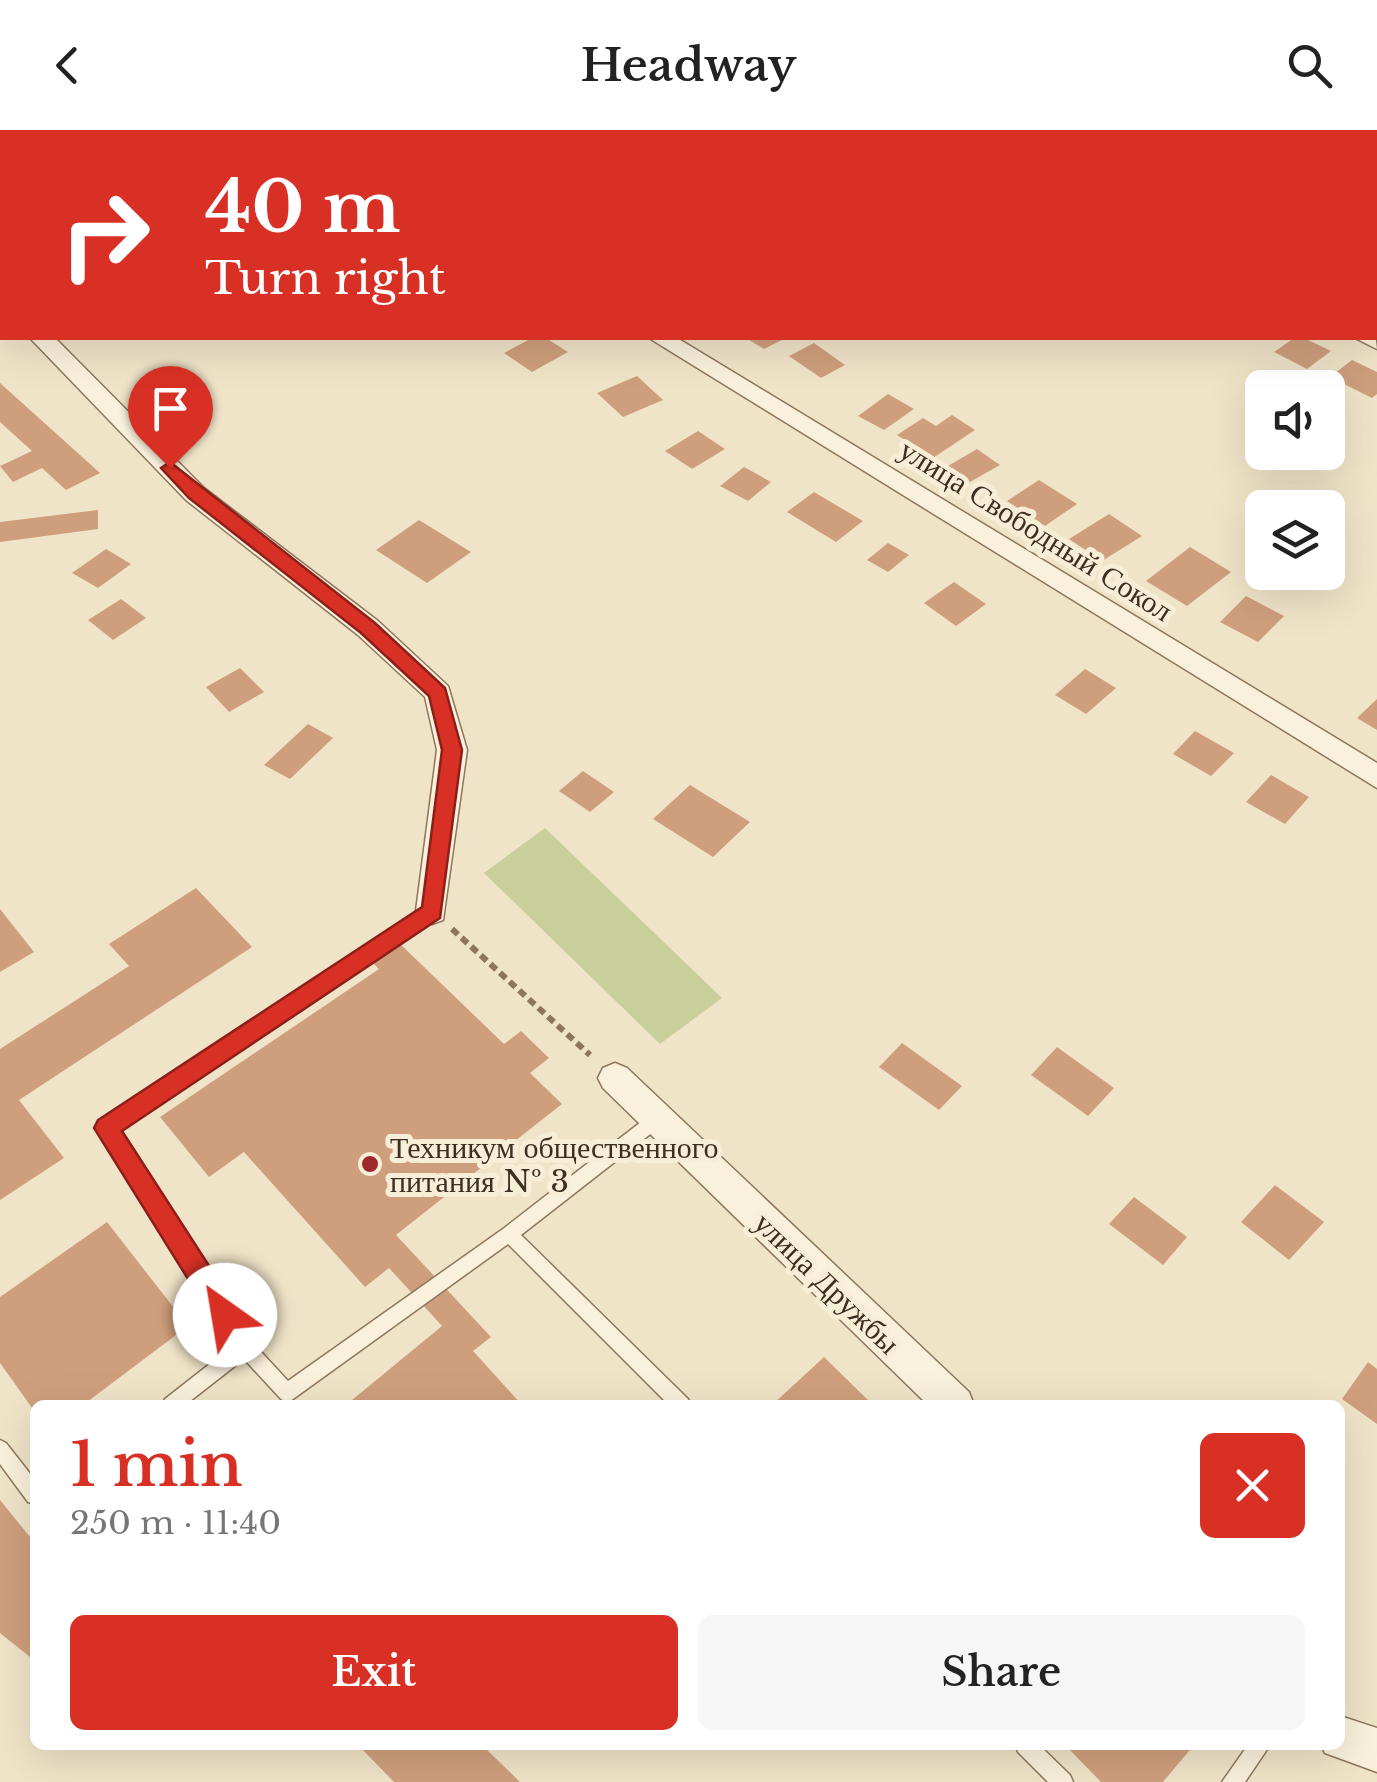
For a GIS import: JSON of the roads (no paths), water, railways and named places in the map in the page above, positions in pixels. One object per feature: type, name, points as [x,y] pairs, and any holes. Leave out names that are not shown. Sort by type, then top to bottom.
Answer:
[{"type":"street","points":[[44,340],[195,494],[368,628],[438,693],[452,750],[432,911]]},
{"type":"street","name":"улица Свободный Сокол","points":[[664,340],[1377,777]]},
{"type":"street","name":"улица Дружбы","points":[[616,1078],[950,1400]]},
{"type":"street","points":[[1345,1740],[1377,1750]]},
{"type":"lane","points":[[432,911],[106,1128],[245,1346],[288,1393],[509,1234],[656,1120]]},
{"type":"lane","points":[[509,1234],[677,1400]]},
{"type":"lane","points":[[177,1400],[245,1346]]},
{"type":"lane","points":[[0,1449],[30,1488]]},
{"type":"lane","points":[[1031,1750],[1063,1782]]},
{"type":"lane","points":[[1232,1782],[1256,1750]]},
{"type":"place","name":"Техникум общественного питания № 3","points":[[370,1164]]}]
